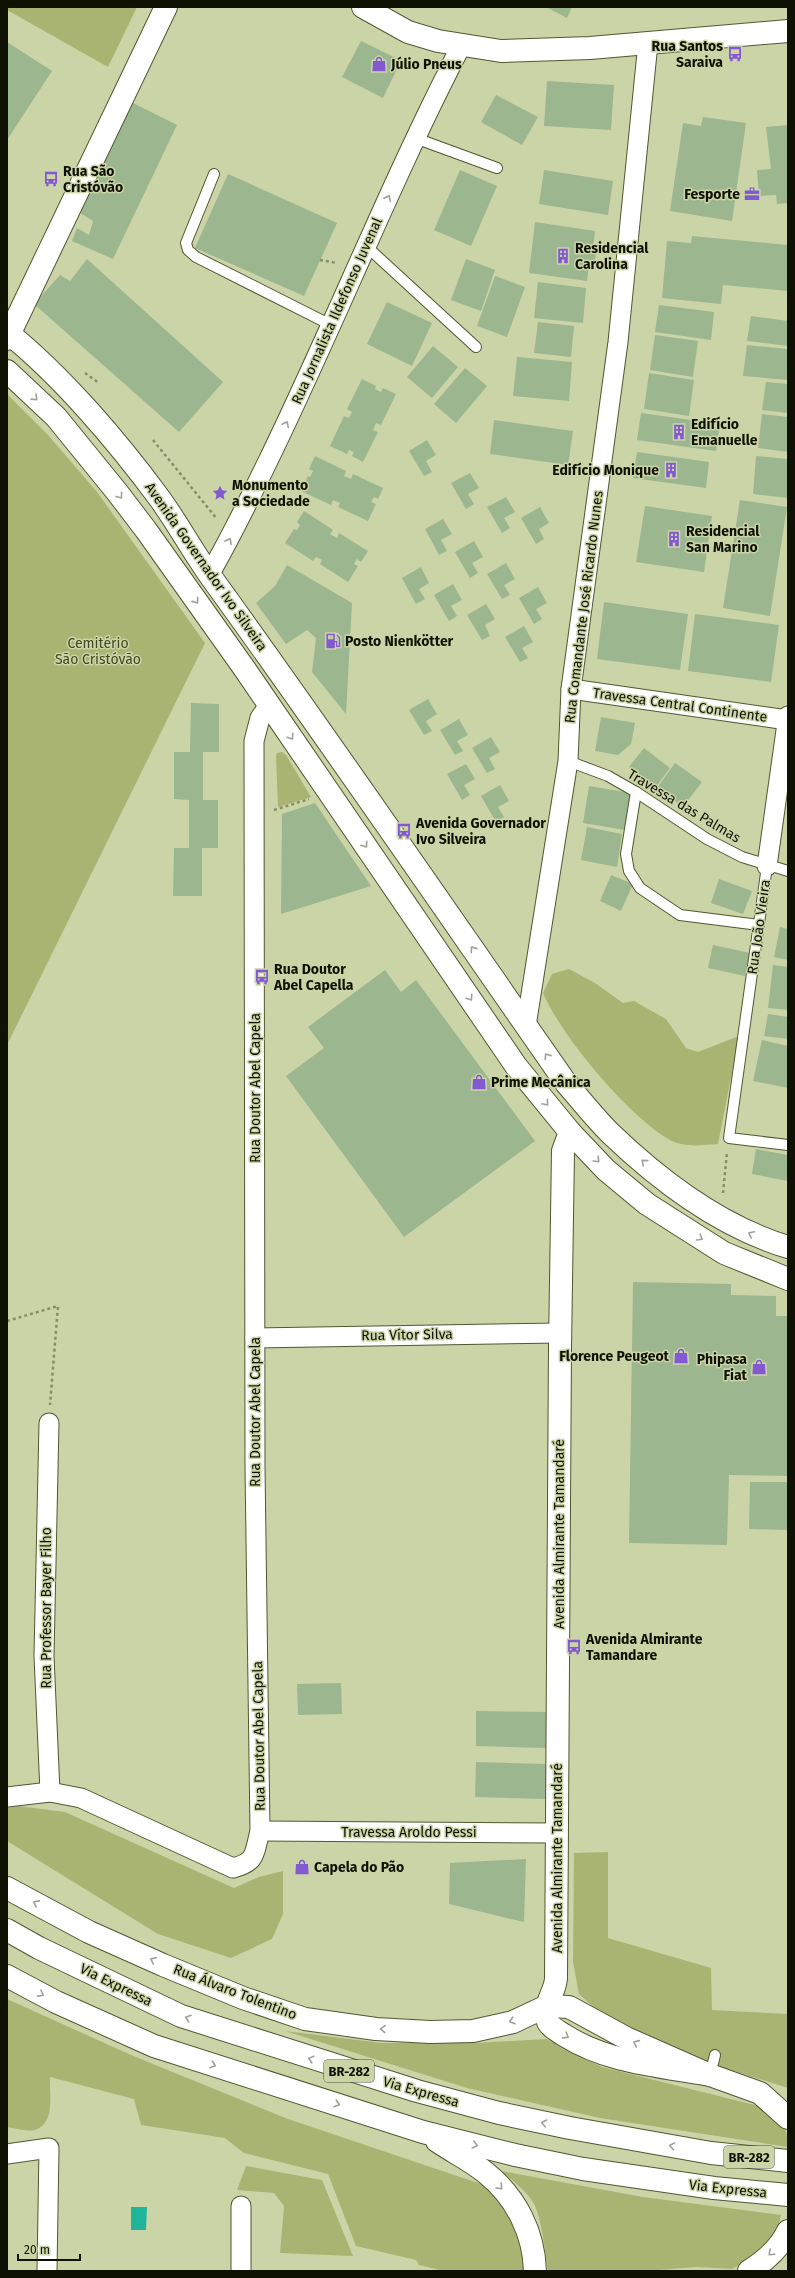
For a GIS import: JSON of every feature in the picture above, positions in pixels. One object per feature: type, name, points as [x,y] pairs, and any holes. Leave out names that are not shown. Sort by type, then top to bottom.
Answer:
[{"type":"main road","points":[[8,335],[166,7]]},
{"type":"main road","points":[[363,7],[408,32],[461,46],[501,51],[568,49],[788,31]]},
{"type":"main road","name":"Avenida Governador Ivo Silveira","points":[[8,335],[65,388],[122,451],[160,499],[209,575],[292,689],[566,1083],[610,1132],[654,1171],[712,1213],[750,1234],[788,1247]]},
{"type":"main road","name":"Avenida Governador Ivo Silveira","points":[[7,371],[56,418],[118,492],[269,705],[516,1066],[570,1132],[606,1170],[647,1204],[724,1253],[788,1279]]},
{"type":"main road","points":[[269,705],[292,689]]},
{"type":"main road","name":"Avenida Almirante Tamandaré","points":[[570,1132],[563,1151],[560,1333],[556,1985],[548,2006],[548,2021],[553,2028],[582,2046],[610,2057],[713,2065]]},
{"type":"main road","name":"Rua Álvaro Tolentino","points":[[7,1888],[89,1932],[163,1965],[243,1998],[305,2018],[376,2029],[430,2032],[473,2031],[512,2022],[548,2006]]},
{"type":"main road","name":"Via Expressa","points":[[7,1930],[39,1948],[181,2016],[280,2049],[416,2091],[499,2113],[570,2128],[711,2153],[788,2161]]},
{"type":"main road","name":"Via Expressa","points":[[7,1976],[56,2002],[154,2046],[423,2132],[515,2155],[583,2169],[714,2188],[788,2195]]},
{"type":"main road","name":"Avenida Almirante Tamandaré","points":[[556,1985],[570,2007]]},
{"type":"main road","name":"Avenida Almirante Tamandaré","points":[[548,2006],[570,2007],[626,2038],[713,2065],[760,2093],[788,2118]]},
{"type":"main road","points":[[760,2093],[788,2100]]},
{"type":"main road","points":[[423,2132],[486,2173],[511,2199],[529,2231],[535,2271]]},
{"type":"main road","points":[[749,2271],[783,2241],[788,2231]]},
{"type":"street","name":"Rua Comandante José Ricardo Nunes","points":[[526,1026],[568,761],[571,689],[618,342],[648,43]]},
{"type":"street","name":"Rua Jornalista Ildefonso Juvenal","points":[[209,575],[239,522],[331,325],[415,138],[461,46]]},
{"type":"street","name":"Travessa Central Continente","points":[[571,689],[788,719]]},
{"type":"street","name":"Rua Doutor Abel Capela","points":[[7,1797],[50,1792],[81,1798],[233,1868],[246,1865],[253,1857],[260,1831],[255,1338],[254,741],[260,718],[269,705]]},
{"type":"street","name":"Rua João Vieira","points":[[767,866],[788,719]]},
{"type":"street","name":"Rua Vítor Silva","points":[[255,1338],[560,1333]]},
{"type":"street","name":"Rua Professor Bayer Filho","points":[[49,1423],[44,1656],[50,1792]]},
{"type":"street","name":"Travessa Aroldo Pessi","points":[[260,1831],[557,1833]]},
{"type":"street","points":[[7,2154],[49,2148],[47,2271]]},
{"type":"street","points":[[241,2206],[241,2271]]},
{"type":"lane","points":[[415,138],[497,168]]},
{"type":"lane","points":[[214,174],[186,243],[188,250],[196,257],[331,325]]},
{"type":"lane","points":[[366,246],[476,347]]},
{"type":"lane","name":"Travessa das Palmas","points":[[568,761],[608,776],[636,792],[707,839],[742,857],[767,866],[788,871]]},
{"type":"lane","points":[[636,792],[626,854],[629,871],[640,888],[680,915],[759,925]]},
{"type":"lane","name":"Rua João Vieira","points":[[729,1138],[767,866]]},
{"type":"lane","points":[[729,1138],[788,1146]]},
{"type":"path","points":[[153,440],[222,525]]},
{"type":"path","points":[[269,812],[312,799]]},
{"type":"path","points":[[722,1197],[729,1138]]},
{"type":"path","points":[[7,1322],[58,1306],[49,1423]]},
{"type":"green space","points":[[7,7],[137,7],[108,67],[7,10]]},
{"type":"green space","name":"Cemitério São Cristóvão","points":[[7,394],[48,435],[97,492],[205,643],[7,1045]]},
{"type":"green space","points":[[282,752],[286,755],[311,797],[278,807],[276,756],[277,753]]},
{"type":"green space","points":[[569,969],[595,983],[623,1003],[634,1001],[666,1019],[686,1048],[698,1052],[739,1036],[718,1144],[688,1145],[676,1143],[670,1140],[636,1114],[598,1074],[565,1031],[552,1011],[543,993],[552,974]]},
{"type":"green space","points":[[18,1806],[65,1812],[234,1888],[259,1877],[283,1871],[283,1914],[272,1939],[231,1958],[158,1934],[7,1841],[7,1808]]},
{"type":"green space","points":[[608,1852],[608,1938],[711,1968],[712,2010],[788,2014],[788,2088],[673,2052],[606,2018],[579,1994],[573,1962],[574,1853]]},
{"type":"green space","points":[[7,1999],[131,2055],[288,2119],[484,2185],[512,2214],[522,2240],[526,2271],[444,2271],[419,2265],[416,2260],[356,2246],[328,2174],[244,2153],[225,2138],[141,2125],[134,2099],[50,2077],[49,2115],[42,2126],[35,2130],[7,2127]]},
{"type":"green space","points":[[285,2031],[382,2043],[475,2043],[546,2039],[602,2067],[755,2105],[775,2116],[783,2125],[786,2131],[788,2147],[600,2118],[467,2088]]},
{"type":"green space","points":[[246,2166],[322,2180],[353,2256],[280,2253],[284,2206],[274,2193],[237,2190]]},
{"type":"green space","points":[[501,2171],[643,2197],[781,2215],[777,2233],[764,2251],[732,2269],[696,2267],[646,2271],[548,2271],[537,2210],[524,2190]]},
{"type":"water","points":[[131,2207],[147,2207],[146,2230],[131,2230]]},
{"type":"building","points":[[546,7],[572,7],[567,18]]},
{"type":"building","points":[[361,41],[396,58],[398,67],[383,98],[342,77]]},
{"type":"building","points":[[7,42],[52,71],[7,140]]},
{"type":"building","points":[[547,81],[614,85],[611,130],[544,126]]},
{"type":"building","points":[[496,95],[538,117],[522,145],[481,122]]},
{"type":"building","points":[[127,100],[177,125],[113,259],[72,241],[77,228],[89,235],[93,221],[79,212]]},
{"type":"building","points":[[703,117],[746,123],[732,221],[670,211],[683,123],[701,126]]},
{"type":"building","points":[[788,125],[788,203],[777,204],[776,195],[759,196],[757,170],[771,169],[766,127]]},
{"type":"building","points":[[460,170],[497,186],[471,246],[434,230]]},
{"type":"building","points":[[544,170],[613,181],[608,215],[539,204]]},
{"type":"building","points":[[228,174],[337,223],[304,296],[195,248]]},
{"type":"building","name":"Residencial Carolina","points":[[535,222],[595,231],[593,247],[597,247],[594,265],[589,265],[587,281],[529,273]]},
{"type":"building","points":[[692,236],[788,245],[788,291],[723,285],[721,304],[662,298],[667,241],[691,243]]},
{"type":"building","points":[[87,259],[223,382],[179,432],[34,304],[60,275],[70,281]]},
{"type":"building","points":[[466,259],[495,270],[481,311],[451,300]]},
{"type":"building","points":[[495,276],[525,287],[507,337],[477,326]]},
{"type":"building","points":[[538,282],[586,288],[583,323],[534,318]]},
{"type":"building","points":[[387,302],[432,323],[412,366],[367,344]]},
{"type":"building","points":[[659,305],[714,312],[711,340],[655,332]]},
{"type":"building","points":[[751,316],[788,321],[788,346],[747,341]]},
{"type":"building","points":[[538,322],[574,326],[571,357],[534,353]]},
{"type":"building","points":[[655,335],[698,341],[693,377],[650,370]]},
{"type":"building","points":[[747,345],[788,349],[788,380],[743,376]]},
{"type":"building","points":[[433,346],[458,367],[432,398],[407,377]]},
{"type":"building","points":[[517,357],[572,362],[569,401],[513,396]]},
{"type":"building","points":[[465,368],[487,386],[456,423],[434,404]]},
{"type":"building","points":[[649,373],[694,380],[689,416],[644,409]]},
{"type":"building","points":[[362,379],[376,386],[375,389],[381,392],[383,388],[396,394],[381,425],[376,423],[373,430],[378,432],[363,462],[352,456],[354,452],[349,450],[347,454],[330,446],[344,416],[349,418],[352,412],[347,409]]},
{"type":"building","points":[[766,382],[788,384],[788,413],[762,410]]},
{"type":"building","name":"Edifício Emanuelle","points":[[641,413],[720,424],[716,451],[637,440]]},
{"type":"building","points":[[762,414],[788,417],[788,452],[758,448]]},
{"type":"building","points":[[494,420],[573,431],[568,465],[490,454]]},
{"type":"building","points":[[427,440],[436,455],[426,461],[432,472],[424,476],[409,451]]},
{"type":"building","name":"Edifício Monique","points":[[637,452],[709,462],[706,488],[633,478]]},
{"type":"building","points":[[315,456],[346,471],[344,476],[351,479],[353,474],[383,488],[378,499],[374,497],[371,502],[376,504],[368,521],[338,507],[340,503],[333,500],[331,505],[301,491],[308,476],[310,477],[313,471],[309,469]]},
{"type":"building","points":[[756,456],[788,459],[788,498],[753,494]]},
{"type":"building","points":[[470,473],[479,488],[468,494],[474,504],[466,509],[451,483]]},
{"type":"building","points":[[506,497],[515,512],[504,518],[510,528],[502,533],[487,507]]},
{"type":"building","points":[[740,500],[787,507],[770,616],[723,608]]},
{"type":"building","name":"Residencial San Marino","points":[[645,506],[712,516],[704,572],[636,562]]},
{"type":"building","points":[[540,507],[549,523],[539,529],[544,539],[536,544],[521,518]]},
{"type":"building","points":[[304,511],[333,530],[330,534],[337,538],[339,533],[368,551],[361,562],[357,559],[354,564],[358,566],[348,582],[320,564],[322,560],[316,557],[313,561],[285,543],[294,529],[297,530],[300,525],[297,522]]},
{"type":"building","points":[[443,519],[452,534],[441,540],[447,551],[439,555],[425,529]]},
{"type":"building","points":[[474,541],[483,557],[472,563],[478,573],[470,578],[455,552]]},
{"type":"building","points":[[506,563],[515,579],[504,585],[510,595],[502,599],[487,574]]},
{"type":"building","name":"Posto Nienkötter","points":[[287,565],[352,603],[346,714],[312,672],[316,638],[307,630],[286,644],[256,603],[275,586]]},
{"type":"building","points":[[421,567],[429,583],[419,589],[425,599],[416,604],[402,578]]},
{"type":"building","points":[[453,584],[462,600],[451,606],[457,616],[449,621],[434,595]]},
{"type":"building","points":[[538,587],[547,603],[536,609],[542,619],[534,624],[519,598]]},
{"type":"building","points":[[604,602],[688,614],[680,670],[597,659]]},
{"type":"building","points":[[486,604],[495,619],[485,625],[490,636],[482,640],[467,615]]},
{"type":"building","points":[[695,614],[779,625],[771,682],[688,671]]},
{"type":"building","points":[[524,626],[533,642],[522,648],[528,658],[520,662],[505,637]]},
{"type":"building","points":[[428,699],[437,714],[426,721],[432,731],[424,735],[409,710]]},
{"type":"building","points":[[191,703],[219,704],[219,752],[203,752],[203,800],[218,800],[218,848],[202,848],[202,896],[173,896],[174,848],[189,848],[189,800],[174,799],[174,752],[190,752]]},
{"type":"building","points":[[601,717],[635,723],[631,744],[618,755],[595,751]]},
{"type":"building","points":[[459,719],[468,735],[457,741],[463,751],[455,755],[440,730]]},
{"type":"building","points":[[491,737],[500,752],[489,758],[495,769],[487,773],[472,748]]},
{"type":"building","points":[[644,748],[670,768],[656,787],[629,767]]},
{"type":"building","points":[[675,763],[702,782],[683,807],[657,788]]},
{"type":"building","points":[[466,764],[475,779],[464,785],[470,795],[462,800],[447,774]]},
{"type":"building","points":[[500,785],[509,801],[498,807],[504,817],[496,822],[481,796]]},
{"type":"building","points":[[589,786],[631,793],[625,830],[583,823]]},
{"type":"building","points":[[315,803],[371,886],[281,914],[282,814]]},
{"type":"building","points":[[587,827],[622,834],[617,867],[581,860]]},
{"type":"building","points":[[611,875],[633,884],[621,911],[600,901]]},
{"type":"building","points":[[719,879],[752,891],[743,914],[711,903]]},
{"type":"building","points":[[780,927],[788,929],[788,960],[774,957]]},
{"type":"building","points":[[713,945],[750,953],[745,976],[708,968]]},
{"type":"building","points":[[773,965],[788,967],[788,1010],[768,1008]]},
{"type":"building","points":[[385,970],[401,992],[416,980],[535,1141],[404,1237],[286,1076],[324,1048],[308,1027]]},
{"type":"building","points":[[768,1014],[788,1017],[788,1039],[764,1036]]},
{"type":"building","points":[[762,1040],[788,1046],[788,1088],[753,1081]]},
{"type":"building","points":[[756,1149],[788,1155],[788,1181],[752,1174]]},
{"type":"building","name":"Florence Peugeot","points":[[633,1282],[731,1284],[731,1295],[776,1296],[776,1316],[788,1316],[788,1476],[729,1475],[727,1545],[629,1543]]},
{"type":"building","points":[[750,1482],[788,1482],[788,1530],[749,1529]]},
{"type":"building","points":[[341,1683],[342,1714],[298,1715],[297,1684]]},
{"type":"building","points":[[476,1711],[548,1712],[547,1748],[476,1746]]},
{"type":"building","points":[[476,1762],[547,1764],[546,1799],[475,1797]]},
{"type":"building","points":[[526,1859],[524,1922],[449,1904],[450,1863]]},
{"type":"place","name":"Rua Santos Saraiva","points":[[735,54]]},
{"type":"place","name":"Júlio Pneus","points":[[379,64]]},
{"type":"place","name":"Rua São Cristóvão","points":[[51,179]]},
{"type":"place","name":"Fesporte","points":[[752,194]]},
{"type":"place","name":"Residencial Carolina","points":[[563,256]]},
{"type":"place","name":"Edifício Emanuelle","points":[[679,432]]},
{"type":"place","name":"Edifício Monique","points":[[671,470]]},
{"type":"place","name":"Monumento a Sociedade","points":[[220,493]]},
{"type":"place","name":"Residencial San Marino","points":[[674,539]]},
{"type":"place","name":"Posto Nienkötter","points":[[333,641]]},
{"type":"place","name":"Avenida Governador Ivo Silveira","points":[[404,831]]},
{"type":"place","name":"Rua Doutor Abel Capella","points":[[262,977]]},
{"type":"place","name":"Prime Mecânica","points":[[479,1082]]},
{"type":"place","name":"Florence Peugeot","points":[[681,1356]]},
{"type":"place","name":"Phipasa Fiat","points":[[759,1367]]},
{"type":"place","name":"Avenida Almirante Tamandare","points":[[574,1647]]},
{"type":"place","name":"Capela do Pão","points":[[302,1867]]}]
